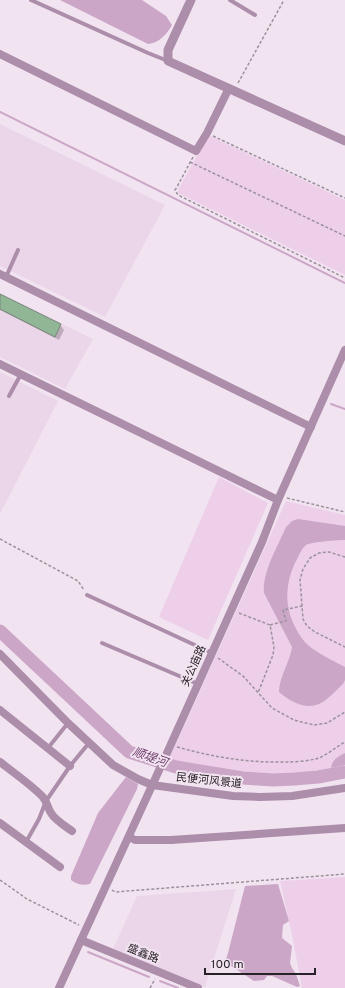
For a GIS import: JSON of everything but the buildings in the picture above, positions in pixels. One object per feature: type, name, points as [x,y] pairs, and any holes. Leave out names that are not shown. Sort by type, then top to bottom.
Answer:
[{"type":"street","points":[[191,0],[168,50],[168,61],[345,141]]},
{"type":"street","points":[[0,54],[196,151],[232,89]]},
{"type":"street","points":[[3,276],[311,427]]},
{"type":"street","name":"关公庙路","points":[[59,988],[80,940],[129,838],[262,542],[279,498],[345,350]]},
{"type":"street","points":[[0,364],[279,498]]},
{"type":"street","name":"民便河风景道","points":[[0,654],[68,723],[113,765],[138,779],[225,795],[260,797],[292,796],[345,788]]},
{"type":"street","points":[[0,710],[70,766]]},
{"type":"street","points":[[0,762],[31,786],[46,801],[50,812],[72,831]]},
{"type":"street","points":[[0,823],[60,867]]},
{"type":"street","points":[[129,838],[136,840],[171,840],[345,828]]},
{"type":"street","name":"盛鑫路","points":[[80,940],[198,988]]},
{"type":"lane","points":[[31,0],[168,61]]},
{"type":"lane","points":[[230,0],[255,15]]},
{"type":"lane","points":[[3,276],[18,250]]},
{"type":"lane","points":[[9,396],[21,374]]},
{"type":"lane","points":[[87,595],[212,653]]},
{"type":"lane","points":[[102,643],[198,684]]},
{"type":"lane","points":[[47,748],[68,723]]},
{"type":"lane","points":[[26,842],[39,819],[46,801],[70,766],[89,742]]},
{"type":"path","points":[[232,89],[284,0]]},
{"type":"path","points":[[207,133],[345,198]]},
{"type":"path","points":[[196,151],[175,190],[178,195],[345,278]]},
{"type":"path","points":[[190,162],[345,236]]},
{"type":"path","points":[[279,498],[345,512]]},
{"type":"path","points":[[0,539],[78,582],[87,595]]},
{"type":"path","points":[[345,557],[329,552],[319,553],[310,558],[303,569],[300,580],[303,619],[307,626],[315,632],[345,647]]},
{"type":"path","points":[[231,610],[270,625],[286,621],[283,610],[302,606]]},
{"type":"path","points":[[258,693],[273,655],[274,647],[270,625]]},
{"type":"path","points":[[212,653],[243,676],[272,708],[294,720],[314,725],[327,723],[345,712]]},
{"type":"path","points":[[169,749],[230,759],[297,762],[319,758],[345,742]]},
{"type":"path","points":[[106,887],[115,892],[345,874]]},
{"type":"path","points":[[0,880],[27,898],[86,928]]},
{"type":"path","points":[[150,988],[158,972]]},
{"type":"shaded area","points":[[60,0],[142,0],[166,16],[172,25],[162,38],[156,42],[148,44]]},
{"type":"shaded area","points":[[0,124],[165,205],[105,317],[0,266]]},
{"type":"shaded area","points":[[208,135],[345,200],[345,275],[178,193],[178,190]]},
{"type":"shaded area","points":[[0,293],[93,339],[65,389],[0,357]]},
{"type":"shaded area","points":[[0,372],[58,401],[0,514]]},
{"type":"shaded area","points":[[219,477],[268,503],[208,640],[159,617]]},
{"type":"shaded area","points":[[286,501],[345,515],[345,765],[291,774],[271,774],[202,767],[169,759]]},
{"type":"shaded area","points":[[298,519],[345,526],[345,540],[313,543],[304,547],[295,563],[288,584],[287,594],[290,613],[293,623],[304,641],[317,652],[345,667],[345,680],[343,684],[326,700],[314,706],[298,704],[279,692],[279,686],[292,647],[264,593],[265,576],[286,527],[292,521]]},
{"type":"shaded area","points":[[345,753],[345,765],[331,768],[336,759]]},
{"type":"shaded area","points":[[126,777],[138,784],[137,789],[90,884],[82,885],[75,883],[71,880],[71,876],[98,813]]},
{"type":"shaded area","points":[[345,877],[345,988],[302,988],[280,881]]},
{"type":"shaded area","points":[[278,884],[289,921],[283,925],[282,938],[292,946],[290,963],[300,986],[297,987],[272,976],[267,976],[264,980],[254,981],[225,962],[245,886]]},
{"type":"shaded area","points":[[236,889],[205,987],[113,949],[137,896]]},
{"type":"waterway","points":[[0,112],[345,283]]},
{"type":"waterway","points":[[331,404],[345,409]]},
{"type":"waterway","name":"顺堤河","points":[[0,631],[129,752],[176,767],[243,778],[273,780],[295,779],[318,777],[345,772]]},
{"type":"waterway","points":[[88,952],[149,977]]},
{"type":"waterway","points":[[160,981],[178,988]]}]
